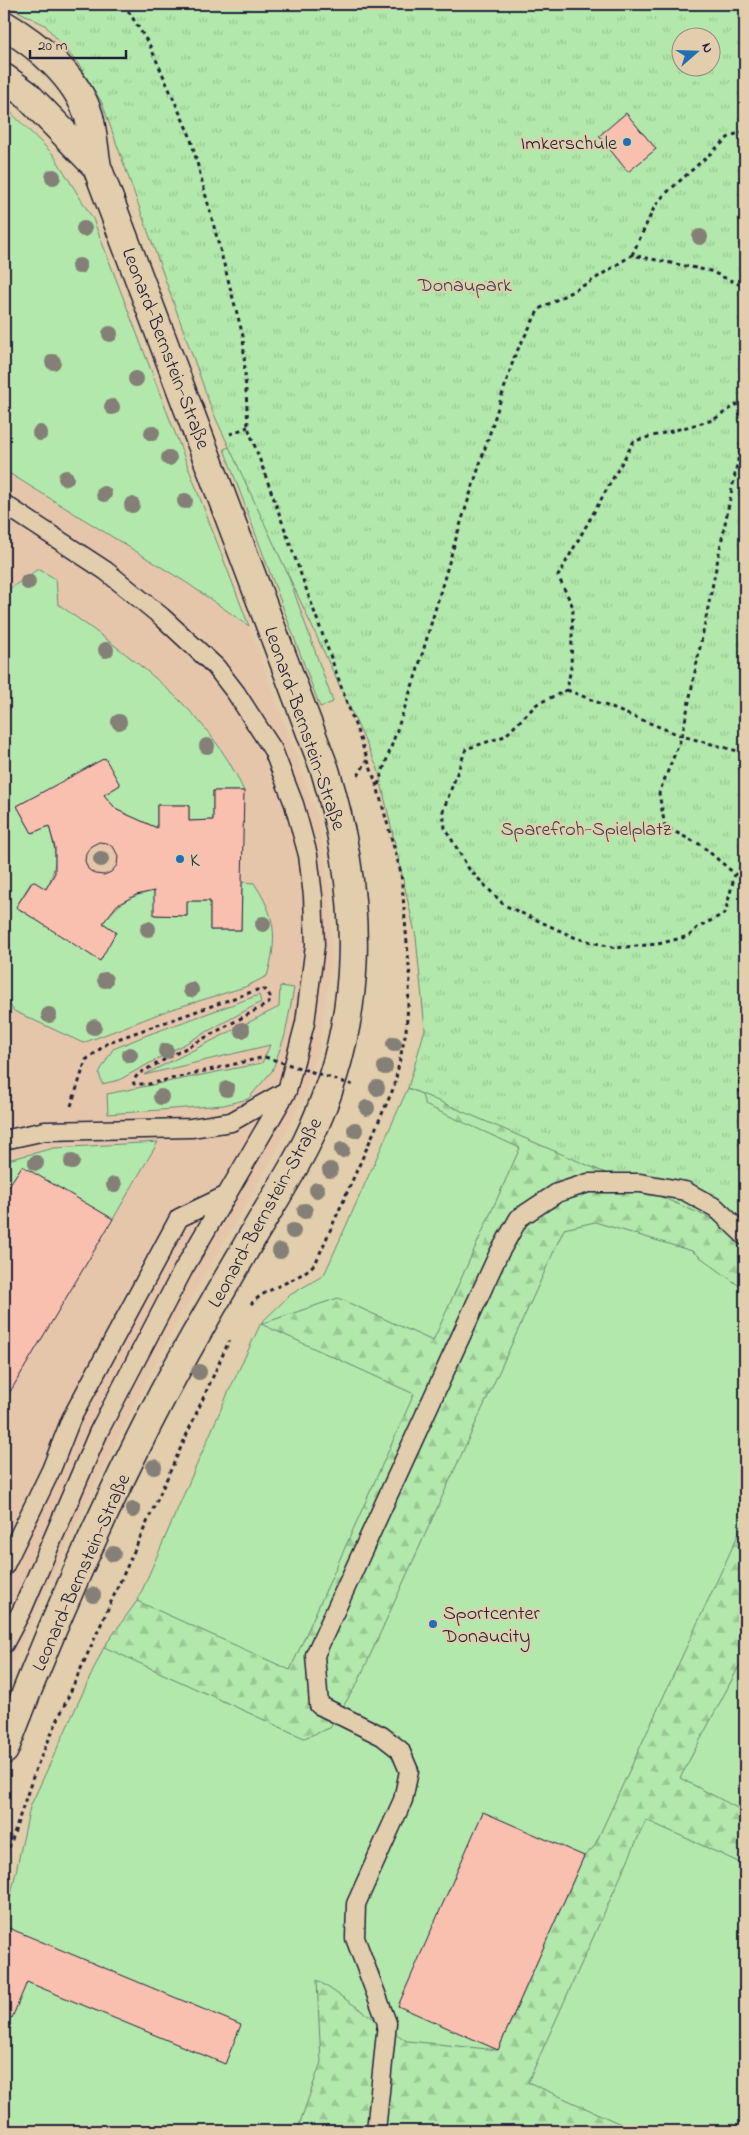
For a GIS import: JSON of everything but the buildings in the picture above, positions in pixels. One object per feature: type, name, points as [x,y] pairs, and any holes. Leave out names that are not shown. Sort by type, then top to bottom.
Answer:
[{"type":"main road","name":"Leonard-Bernstein-Straße","points":[[4,24],[34,44],[52,61],[80,99],[88,117],[97,167],[121,225],[325,770],[340,820],[349,869],[353,916],[353,962],[348,1012],[339,1054],[314,1126],[290,1173],[196,1332],[131,1458],[50,1636],[4,1750]]},
{"type":"main road","name":"Leonard-Bernstein-Straße","points":[[4,78],[26,94],[97,167]]},
{"type":"lane","points":[[4,1644],[23,1608],[99,1431],[183,1270],[287,1091],[305,1023],[315,945],[313,896],[308,855],[294,804],[272,750],[252,715],[216,667],[162,617],[106,571],[5,505]]},
{"type":"lane","points":[[4,1140],[45,1131],[192,1128],[231,1122],[287,1091]]},
{"type":"lane","points":[[376,2131],[387,2023],[355,1938],[356,1904],[403,1800],[409,1771],[400,1750],[382,1736],[320,1705],[315,1655],[498,1255],[519,1218],[556,1193],[588,1183],[640,1183],[685,1192],[716,1208],[745,1236]]},
{"type":"lane","points":[[4,1567],[51,1470],[70,1419],[178,1218],[227,1195]]},
{"type":"path","points":[[124,4],[150,46],[190,136],[243,336],[248,427],[377,786],[400,874],[410,978],[406,1031],[394,1087],[316,1262],[307,1273],[258,1296],[248,1306]]},
{"type":"path","points":[[377,786],[417,672],[457,535],[515,355],[539,308],[590,282],[632,255],[654,208],[664,195],[730,136],[745,131]]},
{"type":"path","points":[[632,255],[710,271],[745,287]]},
{"type":"path","points":[[567,690],[571,667],[573,607],[558,576],[634,441],[713,420],[745,399]]},
{"type":"path","points":[[745,425],[682,736],[659,793],[665,827],[701,845],[735,874],[725,913],[697,928],[689,936],[658,944],[614,948],[576,938],[504,905],[469,869],[445,828],[444,811],[466,749],[505,736],[537,704],[567,690],[682,736],[744,752],[745,737]]},
{"type":"path","points":[[62,1131],[86,1060],[109,1042],[257,990],[266,990],[270,996],[269,1003],[138,1074],[133,1081],[134,1084],[149,1084],[265,1057],[353,1085]]},
{"type":"path","points":[[745,1058],[741,1068],[740,1095],[745,1118]]},
{"type":"path","points":[[4,1863],[36,1768],[232,1336]]},
{"type":"shaded area","points":[[4,470],[187,583],[249,626],[318,819],[326,863],[331,913],[331,960],[319,1046],[304,1097],[262,1176],[169,1335],[89,1497],[4,1681]]},
{"type":"green space","name":"Donaupark","points":[[4,4],[745,4],[745,1233],[408,1088],[425,1029],[416,937],[378,769],[212,410],[102,103],[79,65],[45,25]]},
{"type":"green space","points":[[4,106],[53,154],[93,219],[249,626],[187,583],[4,470]]},
{"type":"green space","points":[[236,445],[265,510],[333,702],[320,707],[224,449]]},
{"type":"green space","points":[[38,569],[56,579],[58,604],[139,664],[188,709],[210,734],[229,761],[244,791],[213,791],[213,820],[189,821],[189,805],[157,805],[157,828],[117,810],[104,795],[120,785],[104,759],[17,806],[32,833],[49,826],[55,851],[55,865],[46,889],[32,881],[16,907],[100,960],[116,932],[103,923],[125,901],[137,895],[154,891],[155,915],[187,916],[187,901],[210,901],[210,930],[241,930],[242,882],[254,883],[267,906],[273,928],[273,950],[267,976],[245,987],[169,1010],[83,1043],[14,1011],[4,996],[4,593]]},
{"type":"green space","points":[[280,986],[294,988],[285,1035],[272,1071],[248,1099],[224,1105],[108,1114],[107,1094],[262,1063],[270,1045],[144,1075],[279,1007]]},
{"type":"green space","points":[[259,995],[261,1002],[119,1080],[102,1084],[99,1073],[113,1049]]},
{"type":"green space","points":[[414,1067],[745,1129],[745,1290],[692,1251],[595,1222],[564,1229],[358,1682],[330,1728],[304,1738],[104,1647],[137,1601],[290,1670],[414,1394],[261,1324],[338,1298],[433,1341],[520,1148],[425,1105]]},
{"type":"green space","name":"Sportcenter Donaucity","points":[[408,1088],[745,1233],[745,2131],[4,2131],[4,1927],[30,1807],[104,1647],[137,1602],[228,1393],[261,1323],[290,1295],[324,1275]]},
{"type":"green space","points":[[158,1142],[113,1219],[22,1167],[4,1193],[4,1161],[54,1148]]},
{"type":"green space","points":[[745,1520],[745,1655],[680,1778],[745,1812],[745,1865],[646,1820],[528,2082],[636,2131],[297,2131],[321,2062],[317,1980],[407,2041],[498,2050],[584,1856],[594,1847]]},
{"type":"place","name":"Imkerschule","points":[[627,142]]},
{"type":"place","name":"K","points":[[180,859]]},
{"type":"place","name":"Sportcenter Donaucity","points":[[433,1624]]},
{"type":"park label","name":"Sparefroh-Spielplatz","points":[[586,828]]}]
